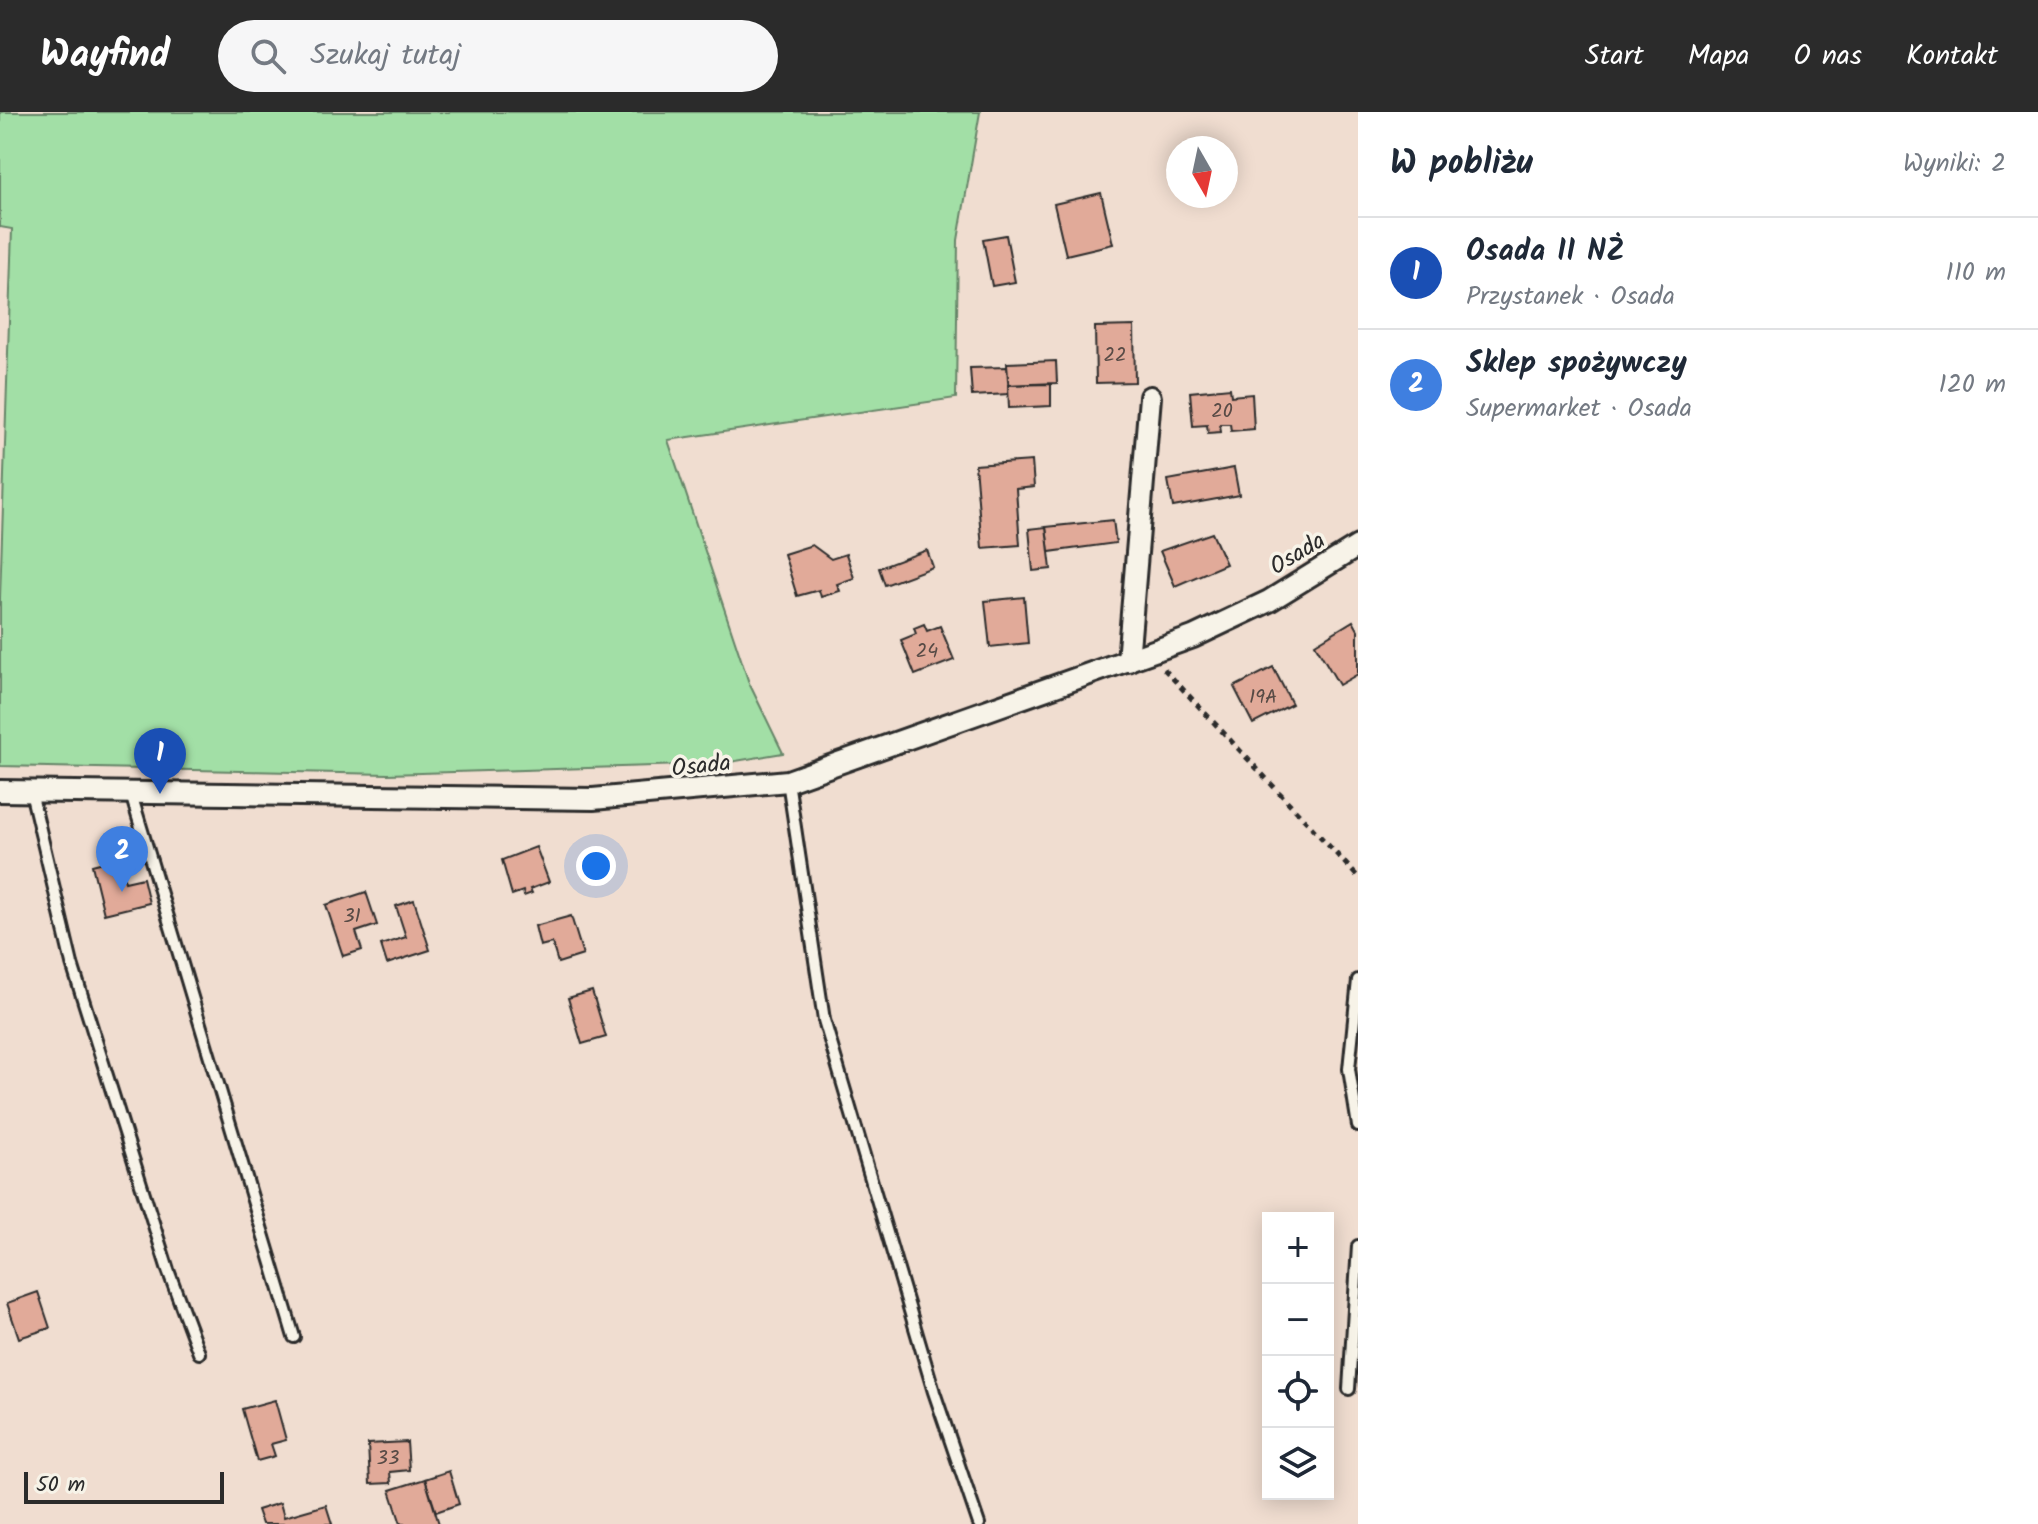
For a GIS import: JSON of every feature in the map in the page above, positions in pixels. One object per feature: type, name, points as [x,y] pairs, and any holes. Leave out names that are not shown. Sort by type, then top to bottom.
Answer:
[{"type":"street","points":[[1128,661],[1150,397]]},
{"type":"street","name":"Osada","points":[[0,791],[593,799],[690,793],[788,781],[1151,653],[1269,601],[1358,546]]},
{"type":"lane","points":[[788,781],[824,1020],[934,1392],[979,1524]]},
{"type":"lane","points":[[31,792],[72,964],[168,1270],[199,1353]]},
{"type":"lane","points":[[131,794],[294,1337]]},
{"type":"lane","points":[[1358,980],[1349,1069],[1358,1126]]},
{"type":"lane","points":[[1349,1389],[1358,1246]]},
{"type":"path","points":[[1151,653],[1180,691],[1358,877]]},
{"type":"green space","points":[[0,112],[980,112],[958,240],[956,398],[668,440],[749,683],[783,753],[718,764],[388,774],[0,766],[0,598],[12,229],[0,227]]},
{"type":"building","points":[[1101,193],[1113,244],[1066,255],[1054,204]]},
{"type":"building","points":[[1006,235],[1015,282],[992,286],[983,239]]},
{"type":"building","points":[[1134,326],[1135,382],[1096,383],[1095,327]]},
{"type":"building","points":[[1056,361],[1057,383],[1008,385],[1007,363]]},
{"type":"building","points":[[1007,367],[1009,394],[972,396],[970,368]]},
{"type":"building","points":[[1051,384],[1051,406],[1009,408],[1008,385]]},
{"type":"building","points":[[1230,388],[1231,396],[1252,394],[1254,429],[1231,431],[1230,424],[1220,424],[1221,432],[1208,433],[1207,425],[1193,426],[1190,392]]},
{"type":"building","points":[[1032,461],[1034,487],[1016,489],[1020,545],[982,548],[975,465]]},
{"type":"building","points":[[1234,468],[1239,495],[1173,507],[1168,480]]},
{"type":"building","points":[[1113,520],[1116,543],[1049,552],[1046,527]]},
{"type":"building","points":[[1046,527],[1051,569],[1033,571],[1029,529]]},
{"type":"building","points":[[1212,533],[1226,564],[1175,586],[1160,551]]},
{"type":"building","points":[[812,545],[831,559],[846,554],[854,578],[837,584],[840,591],[821,597],[819,590],[797,596],[784,554]]},
{"type":"building","points":[[927,550],[933,567],[885,585],[879,568]]},
{"type":"building","points":[[1024,597],[1028,643],[990,647],[985,601]]},
{"type":"building","points":[[1353,621],[1358,630],[1358,674],[1339,685],[1315,644]]},
{"type":"building","points":[[924,624],[927,631],[940,626],[954,660],[915,675],[901,640],[916,634],[914,628]]},
{"type":"building","points":[[1273,667],[1292,704],[1253,724],[1234,687]]},
{"type":"building","points":[[536,847],[549,882],[530,889],[532,893],[524,896],[523,891],[512,895],[502,860]]},
{"type":"building","points":[[119,858],[125,882],[143,878],[149,903],[104,914],[92,865]]},
{"type":"building","points":[[366,892],[377,925],[356,932],[362,950],[343,956],[326,905]]},
{"type":"building","points":[[414,900],[430,950],[387,964],[381,945],[406,937],[396,906]]},
{"type":"building","points":[[571,916],[583,955],[558,963],[552,943],[540,946],[535,926]]},
{"type":"building","points":[[592,991],[606,1037],[582,1044],[568,998]]},
{"type":"building","points":[[38,1292],[50,1328],[19,1338],[7,1303]]},
{"type":"building","points":[[275,1400],[286,1440],[271,1444],[275,1456],[257,1461],[242,1409]]},
{"type":"building","points":[[407,1442],[409,1470],[390,1472],[391,1483],[370,1484],[368,1444]]},
{"type":"building","points":[[449,1471],[459,1504],[436,1512],[425,1479]]},
{"type":"building","points":[[425,1479],[439,1524],[401,1524],[390,1490]]},
{"type":"building","points":[[280,1503],[284,1517],[326,1505],[332,1524],[262,1524],[257,1510]]},
{"type":"place","name":"Osada II NŻ","points":[[160,794]]},
{"type":"place","name":"Sklep spożywczy","points":[[122,892]]}]
